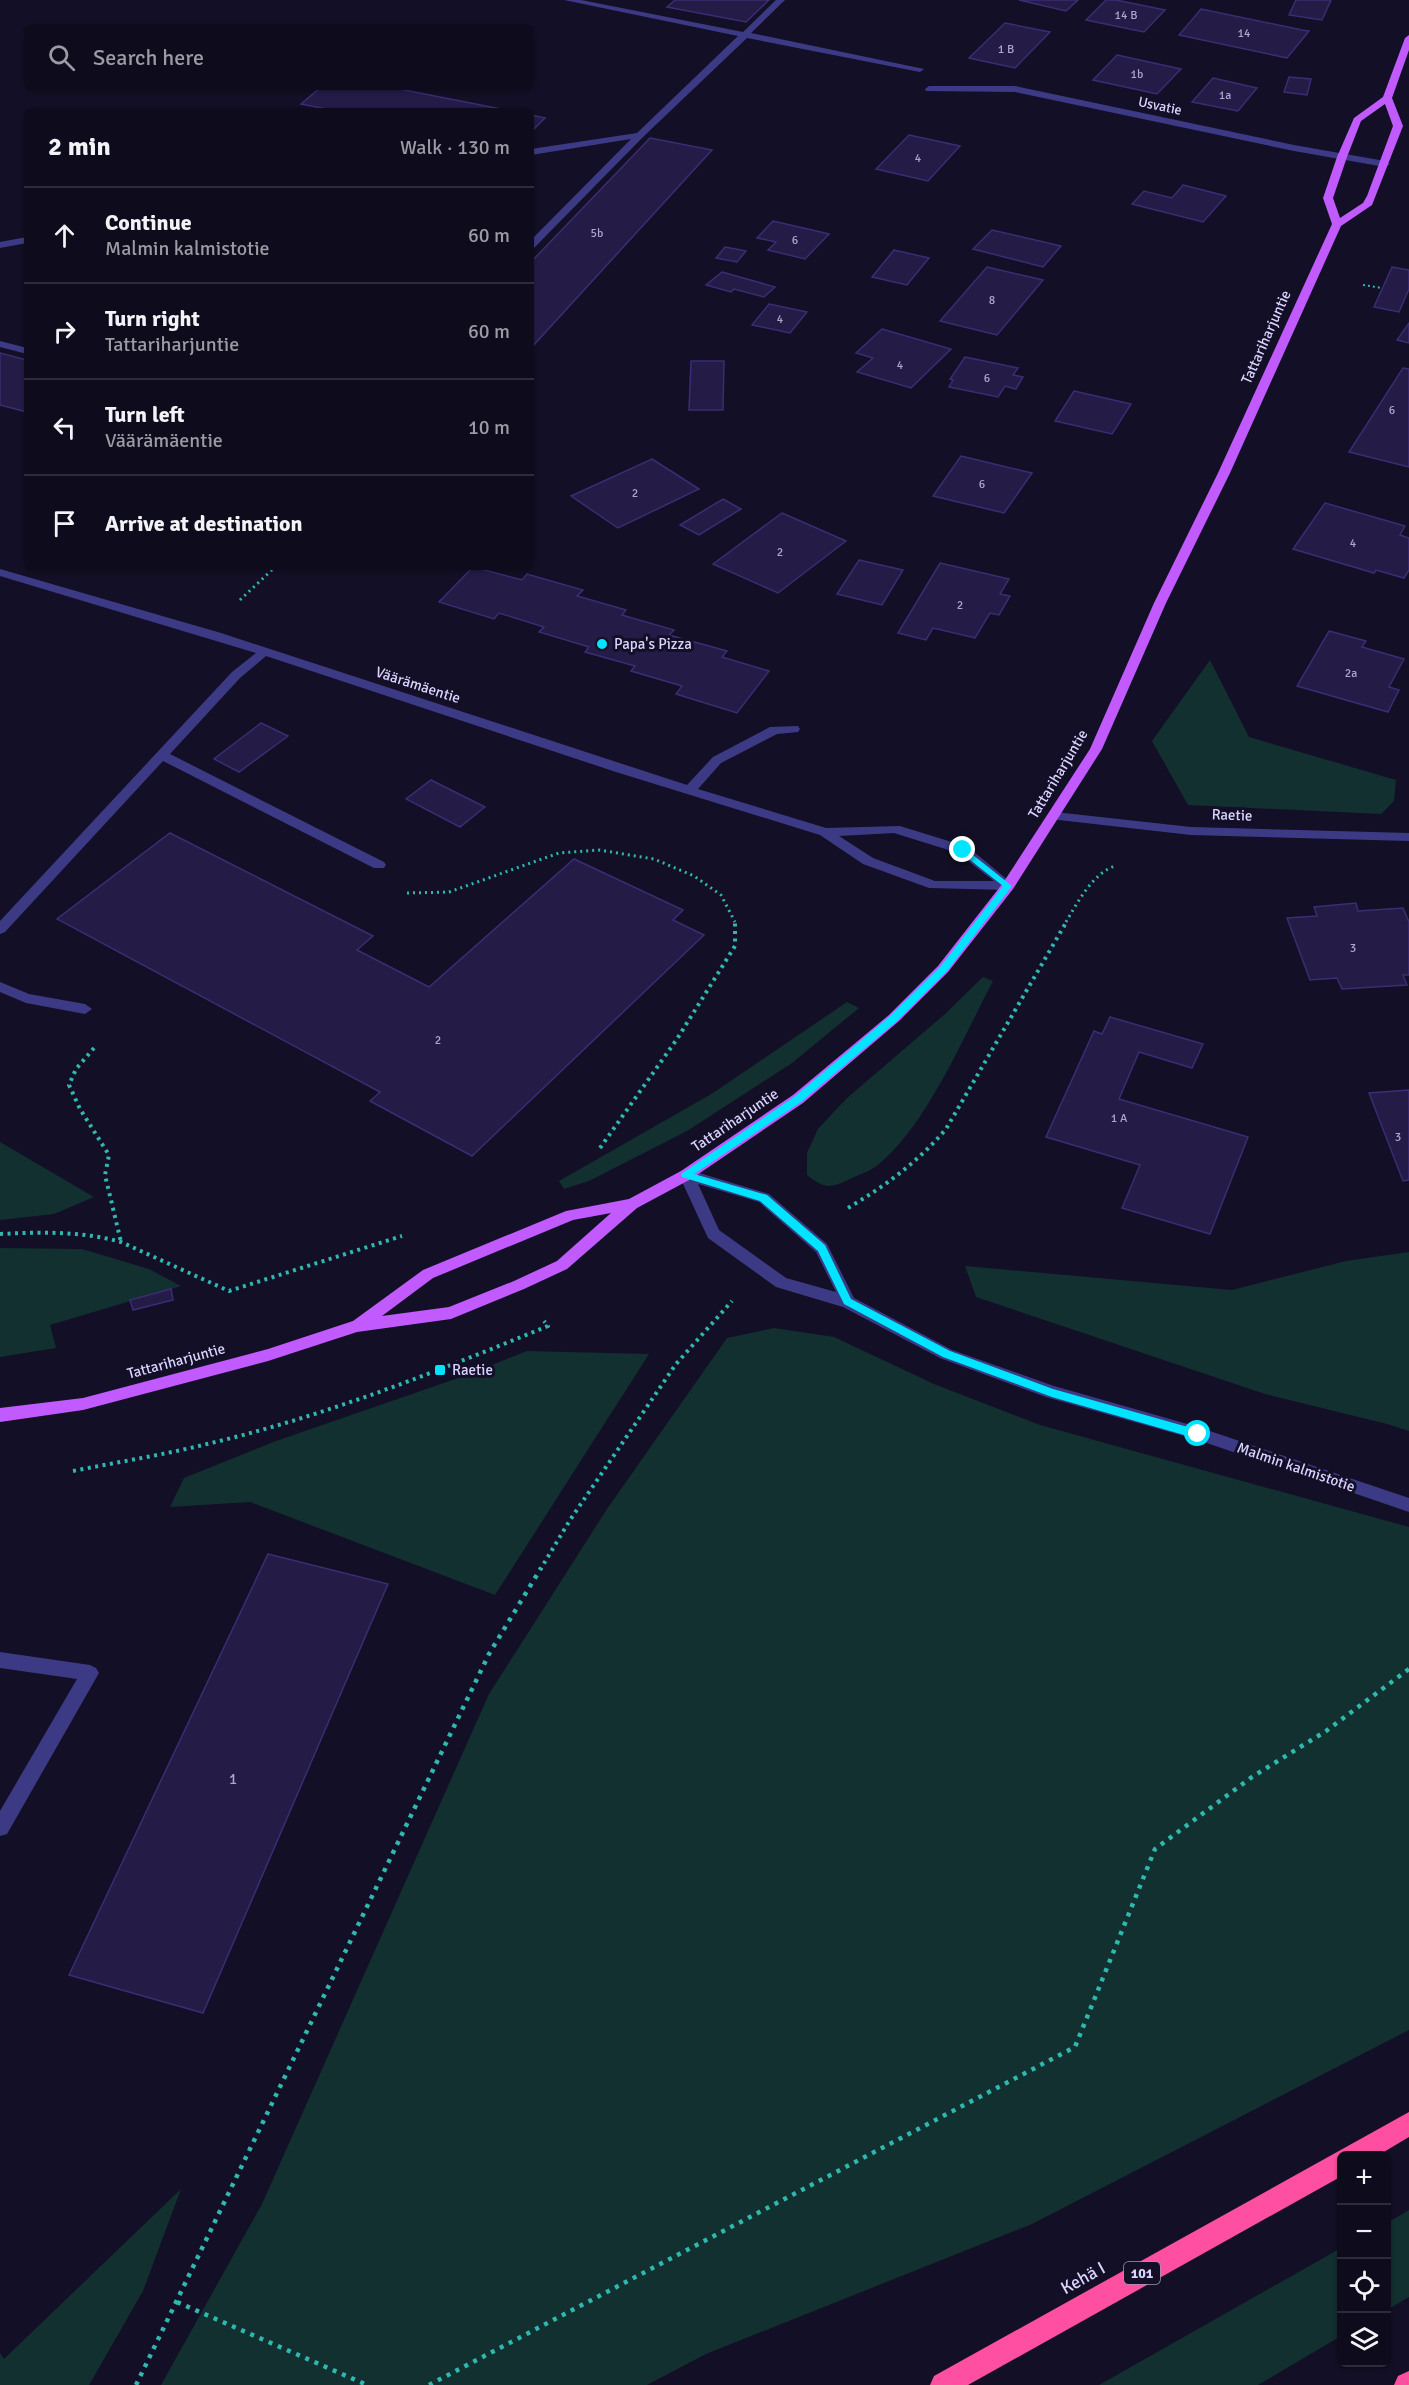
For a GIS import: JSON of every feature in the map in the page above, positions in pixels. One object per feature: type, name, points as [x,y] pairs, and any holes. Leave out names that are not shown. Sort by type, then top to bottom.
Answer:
[{"type":"highway","points":[[1361,2151],[1409,2124]]},
{"type":"highway","name":"Kehä I","points":[[943,2385],[1337,2164]]},
{"type":"main road","points":[[1387,98],[1398,126],[1385,164],[1367,205],[1337,224],[1328,198],[1342,157],[1357,120],[1387,98],[1409,39]]},
{"type":"main road","name":"Tattariharjuntie","points":[[0,1415],[83,1404],[268,1355],[357,1326],[451,1313],[519,1285],[562,1265],[632,1204],[686,1174],[798,1100],[894,1018],[944,969],[1008,886],[1056,816],[1096,749],[1160,603],[1224,473],[1337,224]]},
{"type":"main road","name":"Tattariharjuntie","points":[[357,1326],[429,1274],[570,1215],[632,1204]]},
{"type":"street","points":[[568,0],[920,69]]},
{"type":"street","points":[[534,243],[640,135],[780,0]]},
{"type":"street","name":"Usvatie","points":[[929,89],[1015,89],[1385,164]]},
{"type":"street","points":[[534,152],[640,135]]},
{"type":"street","points":[[0,245],[24,241]]},
{"type":"street","points":[[0,344],[24,350]]},
{"type":"street","name":"Väärämäentie","points":[[0,572],[264,652],[620,769],[825,832],[868,861],[934,885],[1008,886]]},
{"type":"street","points":[[0,929],[236,675],[264,652]]},
{"type":"street","points":[[691,789],[717,760],[774,730],[794,729]]},
{"type":"street","points":[[162,755],[379,865]]},
{"type":"street","name":"Raetie","points":[[1056,816],[1191,831],[1409,837]]},
{"type":"street","name":"Väärämäentie","points":[[825,832],[895,829],[963,850],[1008,886]]},
{"type":"street","points":[[0,987],[26,999],[85,1009]]},
{"type":"street","points":[[686,1174],[764,1198],[822,1248],[848,1302]]},
{"type":"street","name":"Malmin kalmistotie","points":[[686,1174],[713,1234],[781,1283],[848,1302],[946,1354],[1052,1392],[1198,1434],[1409,1505]]},
{"type":"street","points":[[0,1660],[90,1673],[0,1828]]},
{"type":"path","points":[[1363,285],[1382,288]]},
{"type":"path","points":[[240,600],[272,570]]},
{"type":"path","points":[[379,865],[377,881],[398,891],[415,894],[449,892],[559,853],[599,850],[654,859],[694,876],[721,895],[735,919],[735,946],[677,1040],[600,1148]]},
{"type":"path","points":[[848,1208],[889,1184],[929,1150],[946,1129],[1078,901],[1105,869],[1125,862]]},
{"type":"path","points":[[85,1009],[101,1032],[98,1044],[76,1069],[69,1085],[80,1109],[109,1155],[105,1175],[122,1242]]},
{"type":"path","points":[[0,1234],[50,1231],[102,1237],[122,1242],[229,1291],[412,1232]]},
{"type":"path","points":[[136,2385],[489,1654],[570,1520],[676,1364],[723,1310]]},
{"type":"path","points":[[73,1471],[208,1444],[294,1419],[440,1370],[548,1326]]},
{"type":"path","points":[[429,2385],[1075,2046],[1155,1849],[1252,1777],[1326,1731],[1409,1669]]},
{"type":"path","points":[[177,2302],[367,2385]]},
{"type":"green space","points":[[1210,660],[1249,737],[1396,780],[1394,801],[1381,814],[1188,805],[1152,741]]},
{"type":"green space","points":[[983,977],[993,981],[957,1052],[929,1103],[897,1146],[874,1168],[839,1184],[824,1185],[807,1175],[807,1153],[818,1129],[846,1099],[945,1014]]},
{"type":"green space","points":[[847,1002],[859,1008],[792,1063],[687,1131],[589,1181],[564,1189],[559,1181],[713,1093]]},
{"type":"green space","points":[[0,1142],[94,1197],[54,1214],[0,1220]]},
{"type":"green space","points":[[0,1248],[82,1249],[149,1269],[181,1286],[50,1325],[56,1348],[0,1357]]},
{"type":"green space","points":[[1409,1252],[1409,1431],[1265,1394],[976,1297],[965,1266],[1232,1290],[1346,1261]]},
{"type":"green space","points":[[774,1328],[834,1337],[934,1384],[1040,1425],[1409,1527],[1409,2030],[1032,2224],[706,2354],[647,2385],[161,2385],[262,2204],[489,1694],[607,1509],[727,1338]]},
{"type":"green space","points":[[527,1351],[649,1354],[495,1595],[250,1502],[170,1507],[184,1478],[276,1441],[464,1376]]},
{"type":"green space","points":[[181,2189],[143,2291],[89,2385],[0,2385],[0,2353],[4,2359]]},
{"type":"green space","points":[[1409,2210],[1409,2297],[1391,2308],[1391,2259],[1391,2221]]},
{"type":"green space","points":[[1337,2250],[1337,2338],[1258,2385],[1099,2385]]},
{"type":"building","points":[[675,0],[769,0],[746,22],[667,7]]},
{"type":"building","points":[[1019,0],[1078,0],[1066,11]]},
{"type":"building","points":[[1106,0],[1165,10],[1144,32],[1086,20]]},
{"type":"building","points":[[1296,0],[1331,0],[1322,20],[1289,15]]},
{"type":"building","points":[[1201,9],[1309,31],[1287,58],[1179,35]]},
{"type":"building","points":[[1005,23],[1050,32],[1015,68],[969,58]]},
{"type":"building","points":[[1117,55],[1181,69],[1157,94],[1093,80]]},
{"type":"building","points":[[1289,77],[1311,79],[1307,95],[1284,92]]},
{"type":"building","points":[[1213,78],[1257,88],[1238,111],[1192,102]]},
{"type":"building","points":[[317,90],[404,90],[496,108],[322,108],[301,104]]},
{"type":"building","points":[[534,116],[545,118],[534,129]]},
{"type":"building","points":[[909,135],[960,146],[928,181],[876,169]]},
{"type":"building","points":[[650,138],[712,150],[534,345],[534,259]]},
{"type":"building","points":[[1183,185],[1226,196],[1203,222],[1132,204],[1144,191],[1172,198]]},
{"type":"building","points":[[773,221],[829,234],[805,259],[768,250],[776,242],[757,238]]},
{"type":"building","points":[[992,230],[1061,246],[1043,267],[973,249]]},
{"type":"building","points":[[725,247],[746,251],[737,262],[716,258]]},
{"type":"building","points":[[894,250],[929,258],[907,285],[872,277]]},
{"type":"building","points":[[987,267],[1043,280],[997,335],[940,321]]},
{"type":"building","points":[[1392,267],[1409,270],[1409,289],[1399,312],[1374,307]]},
{"type":"building","points":[[722,272],[775,287],[764,297],[706,285]]},
{"type":"building","points":[[769,304],[807,312],[790,333],[752,325]]},
{"type":"building","points":[[1409,323],[1409,343],[1397,340]]},
{"type":"building","points":[[882,329],[951,349],[911,388],[857,372],[873,358],[856,353]]},
{"type":"building","points":[[0,353],[24,359],[24,411],[0,405]]},
{"type":"building","points":[[965,357],[1018,368],[1013,375],[1023,377],[1016,389],[1005,386],[998,397],[949,387],[953,380],[950,379]]},
{"type":"building","points":[[691,361],[724,361],[723,410],[689,410]]},
{"type":"building","points":[[1403,368],[1409,369],[1409,467],[1349,452]]},
{"type":"building","points":[[1074,391],[1131,404],[1112,434],[1055,421]]},
{"type":"building","points":[[961,456],[1032,473],[1004,513],[933,496]]},
{"type":"building","points":[[652,459],[699,489],[618,528],[571,496]]},
{"type":"building","points":[[723,499],[741,509],[699,535],[680,525]]},
{"type":"building","points":[[1325,503],[1405,526],[1400,535],[1409,538],[1409,570],[1404,578],[1376,570],[1374,573],[1293,549]]},
{"type":"building","points":[[782,513],[846,541],[778,593],[713,564]]},
{"type":"building","points":[[859,560],[903,570],[882,605],[837,594]]},
{"type":"building","points":[[940,563],[1009,579],[1000,594],[1010,596],[999,615],[990,613],[975,638],[933,628],[926,640],[898,633]]},
{"type":"building","points":[[470,570],[484,570],[522,580],[527,574],[583,590],[577,596],[626,610],[622,615],[674,630],[669,635],[727,651],[722,657],[769,671],[737,713],[676,694],[682,686],[631,671],[635,666],[585,652],[589,647],[539,632],[544,627],[499,613],[494,619],[439,602]]},
{"type":"building","points":[[1329,631],[1366,641],[1362,647],[1404,659],[1389,687],[1399,690],[1388,712],[1297,686]]},
{"type":"building","points":[[261,723],[288,736],[239,772],[214,759]]},
{"type":"building","points":[[431,780],[485,807],[460,827],[406,799]]},
{"type":"building","points":[[170,833],[373,936],[357,950],[429,987],[574,859],[683,910],[673,920],[704,935],[472,1156],[370,1101],[380,1092],[57,919]]},
{"type":"building","points":[[1356,903],[1358,911],[1403,908],[1409,922],[1409,975],[1403,975],[1407,985],[1342,989],[1337,978],[1310,980],[1287,918],[1317,916],[1314,907]]},
{"type":"building","points":[[1110,1017],[1203,1044],[1192,1068],[1139,1052],[1119,1099],[1248,1137],[1210,1234],[1122,1208],[1140,1165],[1046,1137],[1094,1031],[1102,1034]]},
{"type":"building","points":[[1409,1090],[1409,1180],[1403,1181],[1369,1093]]},
{"type":"building","points":[[171,1289],[173,1300],[133,1310],[130,1300]]},
{"type":"building","points":[[268,1554],[388,1584],[203,2013],[69,1975]]},
{"type":"place","name":"Papa's Pizza","points":[[602,644]]},
{"type":"place","name":"Raetie","points":[[440,1370]]},
{"type":"route","points":[[963,850],[1008,886],[944,969],[894,1018],[798,1100],[686,1174],[764,1198],[822,1248],[848,1302],[946,1354],[1052,1392],[1198,1434]]}]
